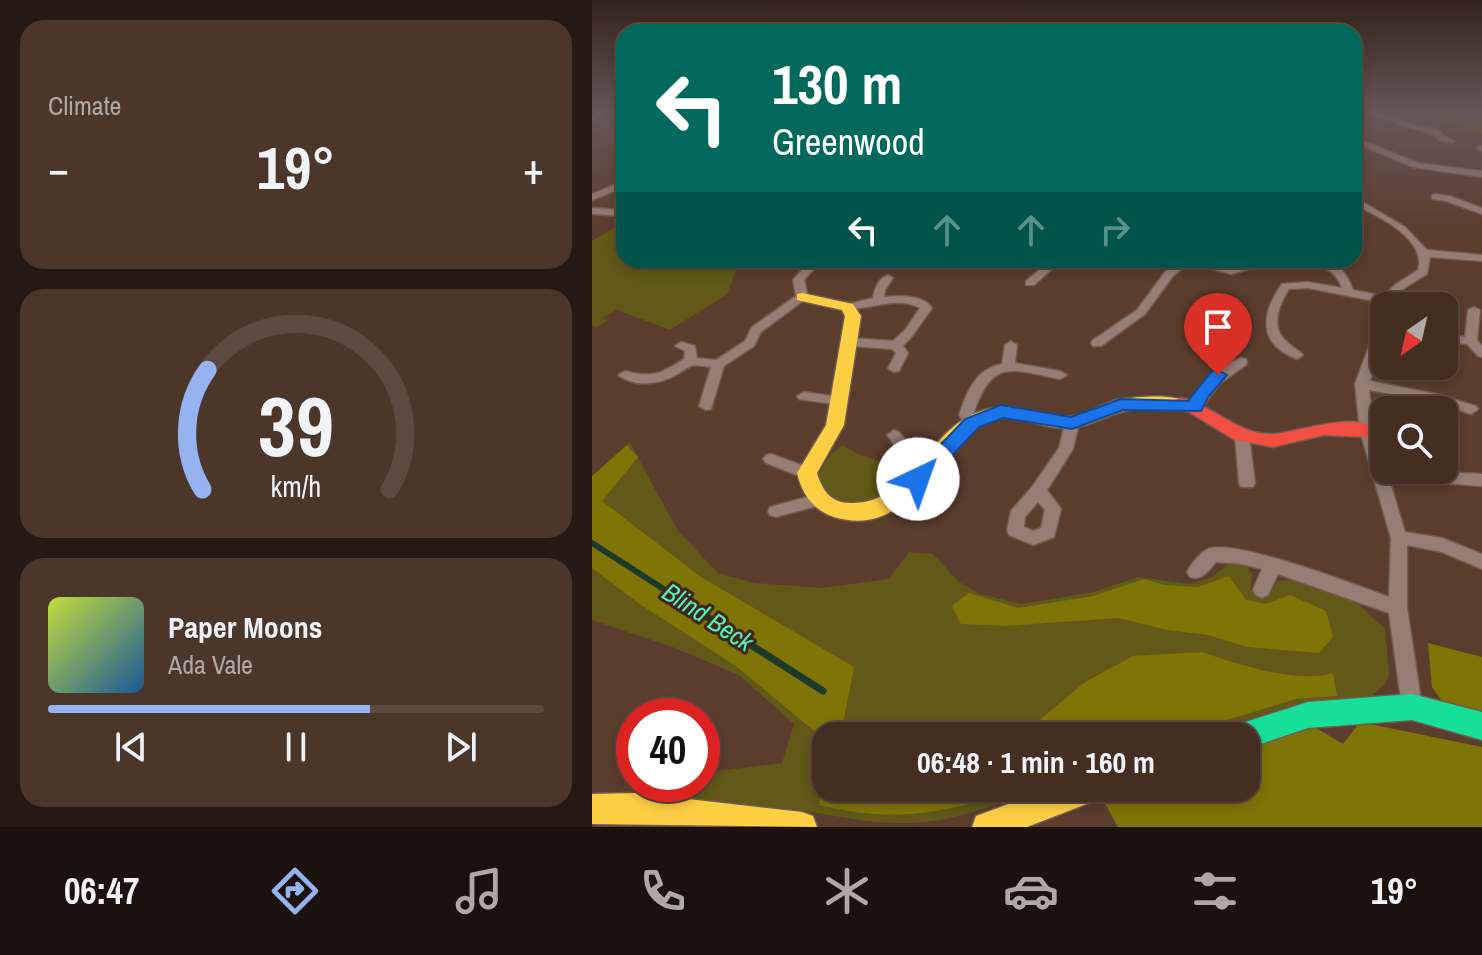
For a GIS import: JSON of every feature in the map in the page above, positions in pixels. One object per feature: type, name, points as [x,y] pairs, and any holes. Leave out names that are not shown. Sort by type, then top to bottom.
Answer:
[{"type":"street","points":[[1379,150],[1416,165],[1482,174]]},
{"type":"street","points":[[592,197],[616,187]]},
{"type":"street","points":[[609,212],[610,190]]},
{"type":"street","points":[[1435,197],[1447,198],[1482,211]]},
{"type":"street","points":[[1362,205],[1392,224],[1424,253],[1482,258]]},
{"type":"street","points":[[592,211],[616,212]]},
{"type":"street","points":[[1396,292],[1423,272],[1424,253]]},
{"type":"street","points":[[802,297],[798,280],[809,268]]},
{"type":"street","points":[[1030,283],[1048,268]]},
{"type":"street","points":[[1097,343],[1141,312],[1176,268]]},
{"type":"street","points":[[1219,268],[1232,271],[1243,268]]},
{"type":"street","points":[[1335,268],[1345,278],[1348,291]]},
{"type":"street","points":[[878,300],[879,290],[888,278]]},
{"type":"street","points":[[1297,355],[1280,345],[1269,319],[1286,286],[1295,284],[1370,296]]},
{"type":"street","points":[[625,375],[641,381],[661,380],[690,361],[718,364],[750,343],[756,330],[802,297],[848,307],[878,300],[907,300],[923,304],[926,308],[904,342],[896,346],[850,342]]},
{"type":"street","points":[[848,307],[853,316],[835,425],[807,473],[811,491],[831,509],[850,513],[874,510],[913,487],[935,459],[972,423],[1001,411],[1072,423],[1121,405],[1195,407],[1242,436],[1273,441],[1324,429],[1367,431]]},
{"type":"street","points":[[1471,341],[1474,310]]},
{"type":"street","points":[[1458,340],[1471,341],[1482,353]]},
{"type":"street","points":[[1008,365],[1011,345]]},
{"type":"street","points":[[681,346],[691,349],[690,361]]},
{"type":"street","points":[[894,368],[902,353],[896,346]]},
{"type":"street","points":[[1195,407],[1200,395],[1218,375],[1241,362]]},
{"type":"street","points":[[1370,362],[1362,384],[1370,442]]},
{"type":"street","points":[[706,406],[718,364]]},
{"type":"street","points":[[972,423],[966,415],[977,385],[992,370],[1008,365],[1060,375]]},
{"type":"street","points":[[1362,384],[1436,398],[1473,410]]},
{"type":"street","points":[[804,396],[839,401]]},
{"type":"street","points":[[1038,491],[1066,449],[1072,423]]},
{"type":"street","points":[[894,435],[904,448],[935,459]]},
{"type":"street","points":[[1242,436],[1247,483]]},
{"type":"street","points":[[771,459],[807,473]]},
{"type":"street","points":[[1458,478],[1482,480]]},
{"type":"street","points":[[1382,484],[1399,538],[1398,608],[1412,707]]},
{"type":"street","points":[[776,511],[818,500]]},
{"type":"street","points":[[1399,538],[1450,547],[1482,562]]},
{"type":"street","points":[[1196,572],[1212,555],[1242,557],[1398,608]]},
{"type":"street","points":[[1262,590],[1273,565]]},
{"type":"street","points":[[1260,731],[1308,715],[1412,707],[1482,726]]},
{"type":"street","points":[[987,827],[1054,802]]},
{"type":"street","points":[[592,809],[636,808],[802,827]]},
{"type":"shaded area","points":[[616,227],[616,268],[737,268],[727,294],[670,330],[617,310],[602,318],[608,321],[597,327],[592,326],[592,241]]},
{"type":"shaded area","points":[[630,443],[678,531],[718,573],[754,583],[821,588],[889,579],[909,552],[933,554],[959,582],[980,594],[1021,604],[1094,592],[1138,577],[1189,584],[1212,577],[1229,563],[1246,565],[1252,575],[1250,590],[1268,596],[1278,581],[1292,580],[1357,603],[1385,629],[1389,675],[1385,684],[1372,696],[1301,703],[1240,722],[812,722],[812,802],[1002,802],[946,819],[897,823],[720,802],[720,771],[782,763],[794,724],[739,675],[675,648],[592,620],[592,478]]},
{"type":"shaded area","points":[[627,445],[638,457],[602,501],[701,577],[854,667],[844,719],[839,722],[812,722],[812,729],[736,666],[641,605],[592,568],[592,476]]},
{"type":"shaded area","points":[[843,445],[899,469],[907,475],[905,483],[884,498],[868,504],[850,504],[833,498],[820,486],[816,477],[830,455]]},
{"type":"shaded area","points":[[1229,576],[1246,600],[1266,604],[1290,595],[1326,611],[1333,637],[1319,653],[1247,647],[1208,635],[1167,630],[1118,618],[1006,626],[961,624],[952,606],[969,593],[1018,608],[1093,596],[1144,579],[1165,585],[1198,587]]},
{"type":"shaded area","points":[[1428,643],[1482,657],[1482,719],[1449,711],[1432,687]]},
{"type":"shaded area","points":[[1202,652],[1284,674],[1318,676],[1333,673],[1337,696],[1296,699],[1221,722],[1037,722],[1085,682],[1133,656]]},
{"type":"shaded area","points":[[1360,722],[1482,747],[1482,827],[1118,827],[1104,802],[1260,802],[1260,743],[1311,725],[1343,744]]},
{"type":"shaded area","points":[[820,802],[974,802],[897,815],[819,805]]},
{"type":"waterway","name":"Blind Beck","points":[[592,543],[693,608]]},
{"type":"waterway","name":"Blind Beck","points":[[690,606],[823,691]]},
{"type":"traffic: fast","points":[[1260,731],[1308,715],[1412,707],[1482,726]]},
{"type":"traffic: slow","points":[[802,297],[848,307],[853,316],[835,425],[807,473],[818,498],[841,511],[867,512],[889,503],[908,488],[960,432],[979,418],[1001,411],[1064,423],[1079,421],[1127,404],[1181,404]]},
{"type":"traffic: slow","points":[[987,827],[1054,802]]},
{"type":"traffic: slow","points":[[592,809],[636,808],[802,827]]},
{"type":"traffic: jam","points":[[1181,404],[1195,407],[1242,436],[1273,441],[1324,429],[1367,431]]},
{"type":"route","points":[[918,479],[972,423],[1001,411],[1072,423],[1121,405],[1179,404],[1195,407],[1200,395],[1218,375]]}]
